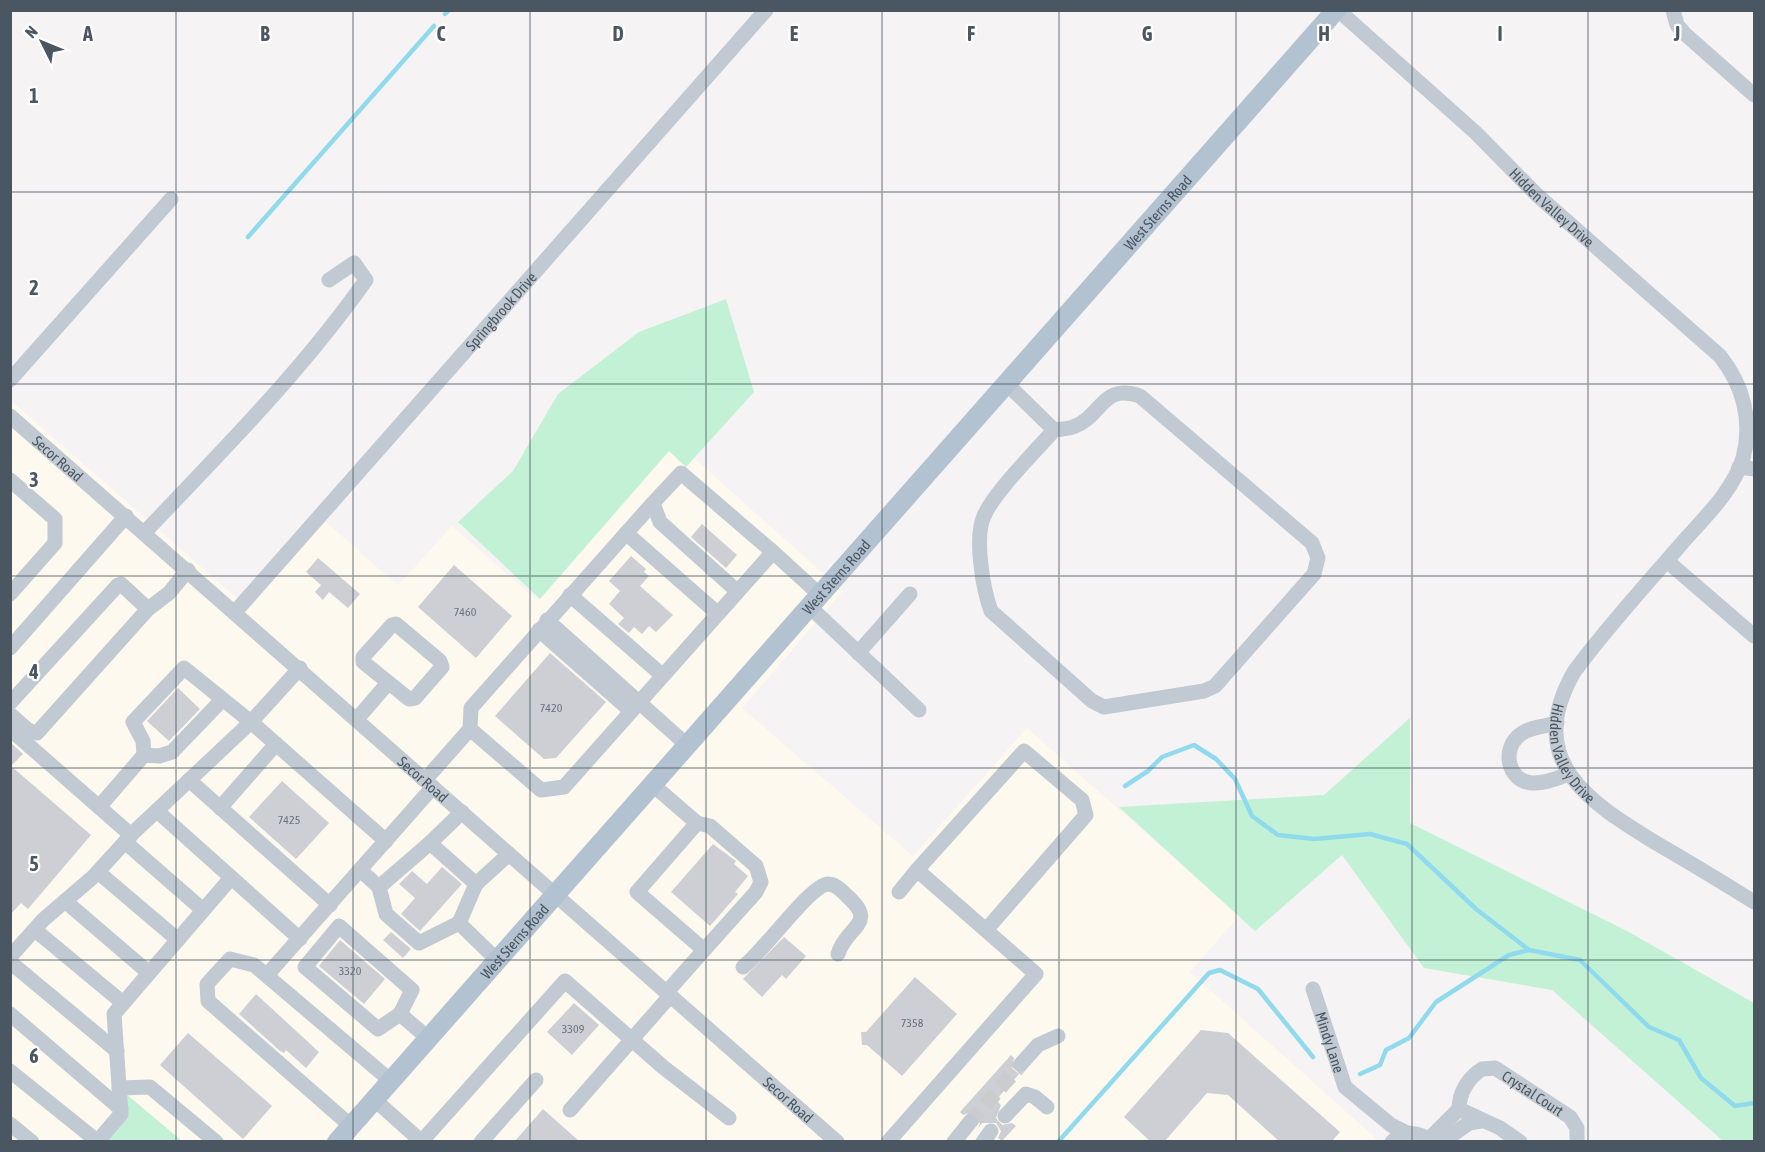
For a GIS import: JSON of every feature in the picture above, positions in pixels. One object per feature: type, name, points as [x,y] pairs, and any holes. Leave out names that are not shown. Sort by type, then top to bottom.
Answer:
[{"type":"main road","name":"West Sterns Road","points":[[346,1136],[391,1081],[1337,10]]},
{"type":"street","name":"Springbrook Drive","points":[[236,611],[766,10]]},
{"type":"street","name":"Hidden Valley Drive","points":[[1337,10],[1476,133],[1537,195],[1720,356],[1735,379],[1750,416],[1745,445],[1747,468],[1574,672],[1562,697],[1557,723],[1560,751],[1569,774],[1585,794],[1611,815],[1755,902]]},
{"type":"street","points":[[1673,10],[1677,25],[1685,34],[1755,95]]},
{"type":"street","points":[[10,380],[171,199]]},
{"type":"street","points":[[145,532],[268,405],[333,327],[366,280],[354,263],[328,280]]},
{"type":"street","points":[[1007,384],[1054,430]]},
{"type":"street","points":[[1125,391],[1140,396],[1312,543],[1318,558],[1314,574],[1215,686],[1204,692],[1104,707],[1092,700],[991,611],[986,597],[979,537],[984,516],[1054,430],[1072,428],[1088,418],[1110,395],[1125,391]]},
{"type":"street","name":"Secor Road","points":[[10,416],[236,611],[837,1142]]},
{"type":"street","points":[[267,975],[386,841],[470,729],[471,708],[681,473],[772,552],[858,653],[919,710]]},
{"type":"street","points":[[10,480],[54,519],[55,543],[10,594]]},
{"type":"street","points":[[653,503],[660,522],[737,591]]},
{"type":"street","points":[[10,648],[126,516]]},
{"type":"street","points":[[626,533],[717,614]]},
{"type":"street","points":[[470,729],[541,790],[564,787],[772,552]]},
{"type":"street","points":[[1667,561],[1755,636]]},
{"type":"street","points":[[10,714],[28,730],[37,733],[148,609],[169,593],[189,570]]},
{"type":"street","points":[[10,703],[118,585],[121,584],[148,609]]},
{"type":"street","points":[[858,653],[910,594]]},
{"type":"street","points":[[570,595],[662,675]]},
{"type":"street","points":[[392,624],[396,624],[440,661],[442,667],[415,698],[409,699],[388,683],[363,662],[363,657],[392,624]]},
{"type":"street","points":[[543,625],[635,706],[688,746]]},
{"type":"street","points":[[99,807],[144,755],[143,741],[134,722],[184,668],[251,722],[386,841]]},
{"type":"street","points":[[117,1051],[10,959],[35,930],[98,872],[128,839],[251,722],[300,668]]},
{"type":"street","points":[[357,719],[388,683]]},
{"type":"street","points":[[144,755],[159,756],[172,752],[222,700]]},
{"type":"street","points":[[1557,723],[1521,734],[1511,744],[1508,759],[1514,773],[1526,782],[1540,783],[1569,774]]},
{"type":"street","points":[[10,729],[99,807],[128,839],[204,910]]},
{"type":"street","points":[[220,808],[276,744]]},
{"type":"street","points":[[899,891],[1024,751],[1082,800],[1086,815],[986,930]]},
{"type":"street","points":[[189,780],[330,904]]},
{"type":"street","points":[[570,1110],[756,892],[761,882],[756,866],[710,826],[697,823],[653,785]]},
{"type":"street","points":[[157,811],[231,878],[303,935],[323,944]]},
{"type":"street","points":[[379,887],[462,812]]},
{"type":"street","points":[[697,823],[637,892],[704,951]]},
{"type":"street","points":[[430,843],[476,884]]},
{"type":"street","points":[[360,870],[379,887],[386,914],[419,943],[459,923],[476,884],[509,854]]},
{"type":"street","points":[[888,1142],[1036,974],[917,870]]},
{"type":"street","points":[[98,872],[178,940]]},
{"type":"street","points":[[10,1071],[97,1141],[121,1114],[114,1014],[231,878]]},
{"type":"street","points":[[743,967],[756,957],[814,892],[827,884],[837,886],[859,906],[862,914],[859,923],[841,944],[838,954]]},
{"type":"street","points":[[65,901],[149,973]]},
{"type":"street","points":[[459,923],[498,962]]},
{"type":"street","points":[[339,926],[412,990],[400,1014],[378,1029],[305,966],[323,944],[339,926]]},
{"type":"street","points":[[35,930],[123,1003]]},
{"type":"street","points":[[346,1136],[208,1001],[207,984],[230,959],[254,965],[391,1081]]},
{"type":"street","points":[[375,1100],[422,1141],[565,981],[663,1067],[729,1118]]},
{"type":"street","name":"Mindy Lane","points":[[1313,990],[1345,1087],[1391,1125],[1407,1133],[1423,1135],[1434,1141]]},
{"type":"street","points":[[10,1014],[121,1109]]},
{"type":"street","points":[[400,1014],[429,1039]]},
{"type":"street","points":[[1021,1064],[1038,1045],[1058,1036]]},
{"type":"street","name":"Crystal Court","points":[[1434,1141],[1459,1109],[1459,1100],[1474,1074],[1482,1069],[1495,1068],[1570,1117],[1577,1128],[1577,1142]]},
{"type":"street","points":[[481,1142],[536,1080]]},
{"type":"street","points":[[119,1088],[150,1087],[216,1142]]},
{"type":"street","points":[[1005,1116],[1026,1094],[1035,1097],[1047,1107]]},
{"type":"street","points":[[1459,1109],[1500,1128],[1520,1142]]},
{"type":"street","points":[[1434,1141],[1469,1123],[1481,1121]]},
{"type":"street","points":[[954,1142],[970,1122]]},
{"type":"street","points":[[10,1124],[32,1142]]},
{"type":"street","points":[[1392,1142],[1407,1133]]},
{"type":"shaded area","points":[[10,400],[246,606],[322,519],[398,585],[452,526],[538,601],[669,451],[686,467],[694,458],[843,591],[742,708],[913,856],[1027,728],[1239,916],[1190,972],[1379,1141],[11,1141]]},
{"type":"green space","points":[[726,299],[754,392],[686,467],[669,451],[540,599],[458,522],[513,471],[558,394],[639,332]]},
{"type":"green space","points":[[1410,718],[1410,823],[1627,931],[1754,1003],[1754,1141],[1723,1141],[1552,990],[1424,968],[1342,855],[1255,931],[1119,807],[1324,795]]},
{"type":"green space","points":[[119,1088],[182,1141],[97,1142],[121,1114]]},
{"type":"building","points":[[702,524],[737,555],[726,568],[691,537]]},
{"type":"building","points":[[631,556],[646,569],[644,572],[649,576],[640,586],[673,615],[656,632],[649,626],[642,634],[634,627],[629,633],[618,624],[624,618],[609,604],[620,591],[609,581]]},
{"type":"building","points":[[318,558],[360,594],[348,608],[329,592],[323,600],[315,592],[321,585],[306,572]]},
{"type":"building","points":[[454,565],[512,616],[476,658],[418,607]]},
{"type":"building","points":[[550,653],[606,702],[556,758],[544,759],[495,716]]},
{"type":"building","points":[[178,688],[200,709],[169,741],[147,721]]},
{"type":"building","points":[[10,742],[23,754],[11,766],[91,835],[28,909],[21,903],[10,915]]},
{"type":"building","points":[[282,781],[329,823],[296,859],[249,817]]},
{"type":"building","points":[[713,844],[736,861],[734,864],[748,876],[735,892],[738,894],[710,926],[671,892]]},
{"type":"building","points":[[442,867],[462,884],[420,931],[401,914],[415,898],[399,884],[412,871],[427,884]]},
{"type":"building","points":[[391,932],[411,949],[403,958],[383,940]]},
{"type":"building","points":[[784,937],[806,956],[786,979],[782,975],[762,997],[743,979]]},
{"type":"building","points":[[340,940],[385,979],[364,1004],[319,966]]},
{"type":"building","points":[[915,977],[957,1014],[902,1076],[867,1045],[862,1045],[861,1032],[866,1032]]},
{"type":"building","points":[[256,994],[319,1052],[306,1068],[286,1050],[284,1053],[280,1051],[239,1014]]},
{"type":"building","points":[[574,1003],[599,1025],[572,1055],[547,1032]]},
{"type":"building","points":[[1201,1030],[1228,1033],[1340,1132],[1331,1142],[1280,1142],[1228,1095],[1207,1093],[1164,1142],[1151,1142],[1124,1117]]},
{"type":"building","points":[[188,1033],[272,1106],[243,1139],[160,1065]]},
{"type":"building","points":[[1011,1055],[1014,1058],[1012,1068],[1019,1074],[996,1100],[1001,1105],[996,1118],[1002,1125],[1012,1123],[1016,1126],[1002,1141],[998,1138],[1001,1131],[996,1123],[982,1123],[978,1128],[980,1123],[976,1115],[971,1112],[963,1115],[960,1112]]},
{"type":"building","points":[[543,1109],[580,1142],[514,1142]]},
{"type":"waterway","points":[[445,14],[449,10]]},
{"type":"waterway","points":[[248,237],[434,26]]},
{"type":"waterway","points":[[1125,786],[1148,771],[1162,757],[1194,745],[1216,759],[1235,779],[1252,816],[1278,835],[1314,839],[1370,834],[1407,844],[1476,909],[1529,950]]},
{"type":"waterway","points":[[1360,1074],[1380,1065],[1386,1050],[1409,1038],[1436,1002],[1509,955],[1529,950],[1580,960],[1649,1027],[1679,1040],[1701,1078],[1735,1106],[1754,1103]]},
{"type":"waterway","points":[[1058,1142],[1209,973],[1220,970],[1258,989],[1313,1057]]},
{"type":"tunnel","points":[[970,1122],[1021,1064]]}]
